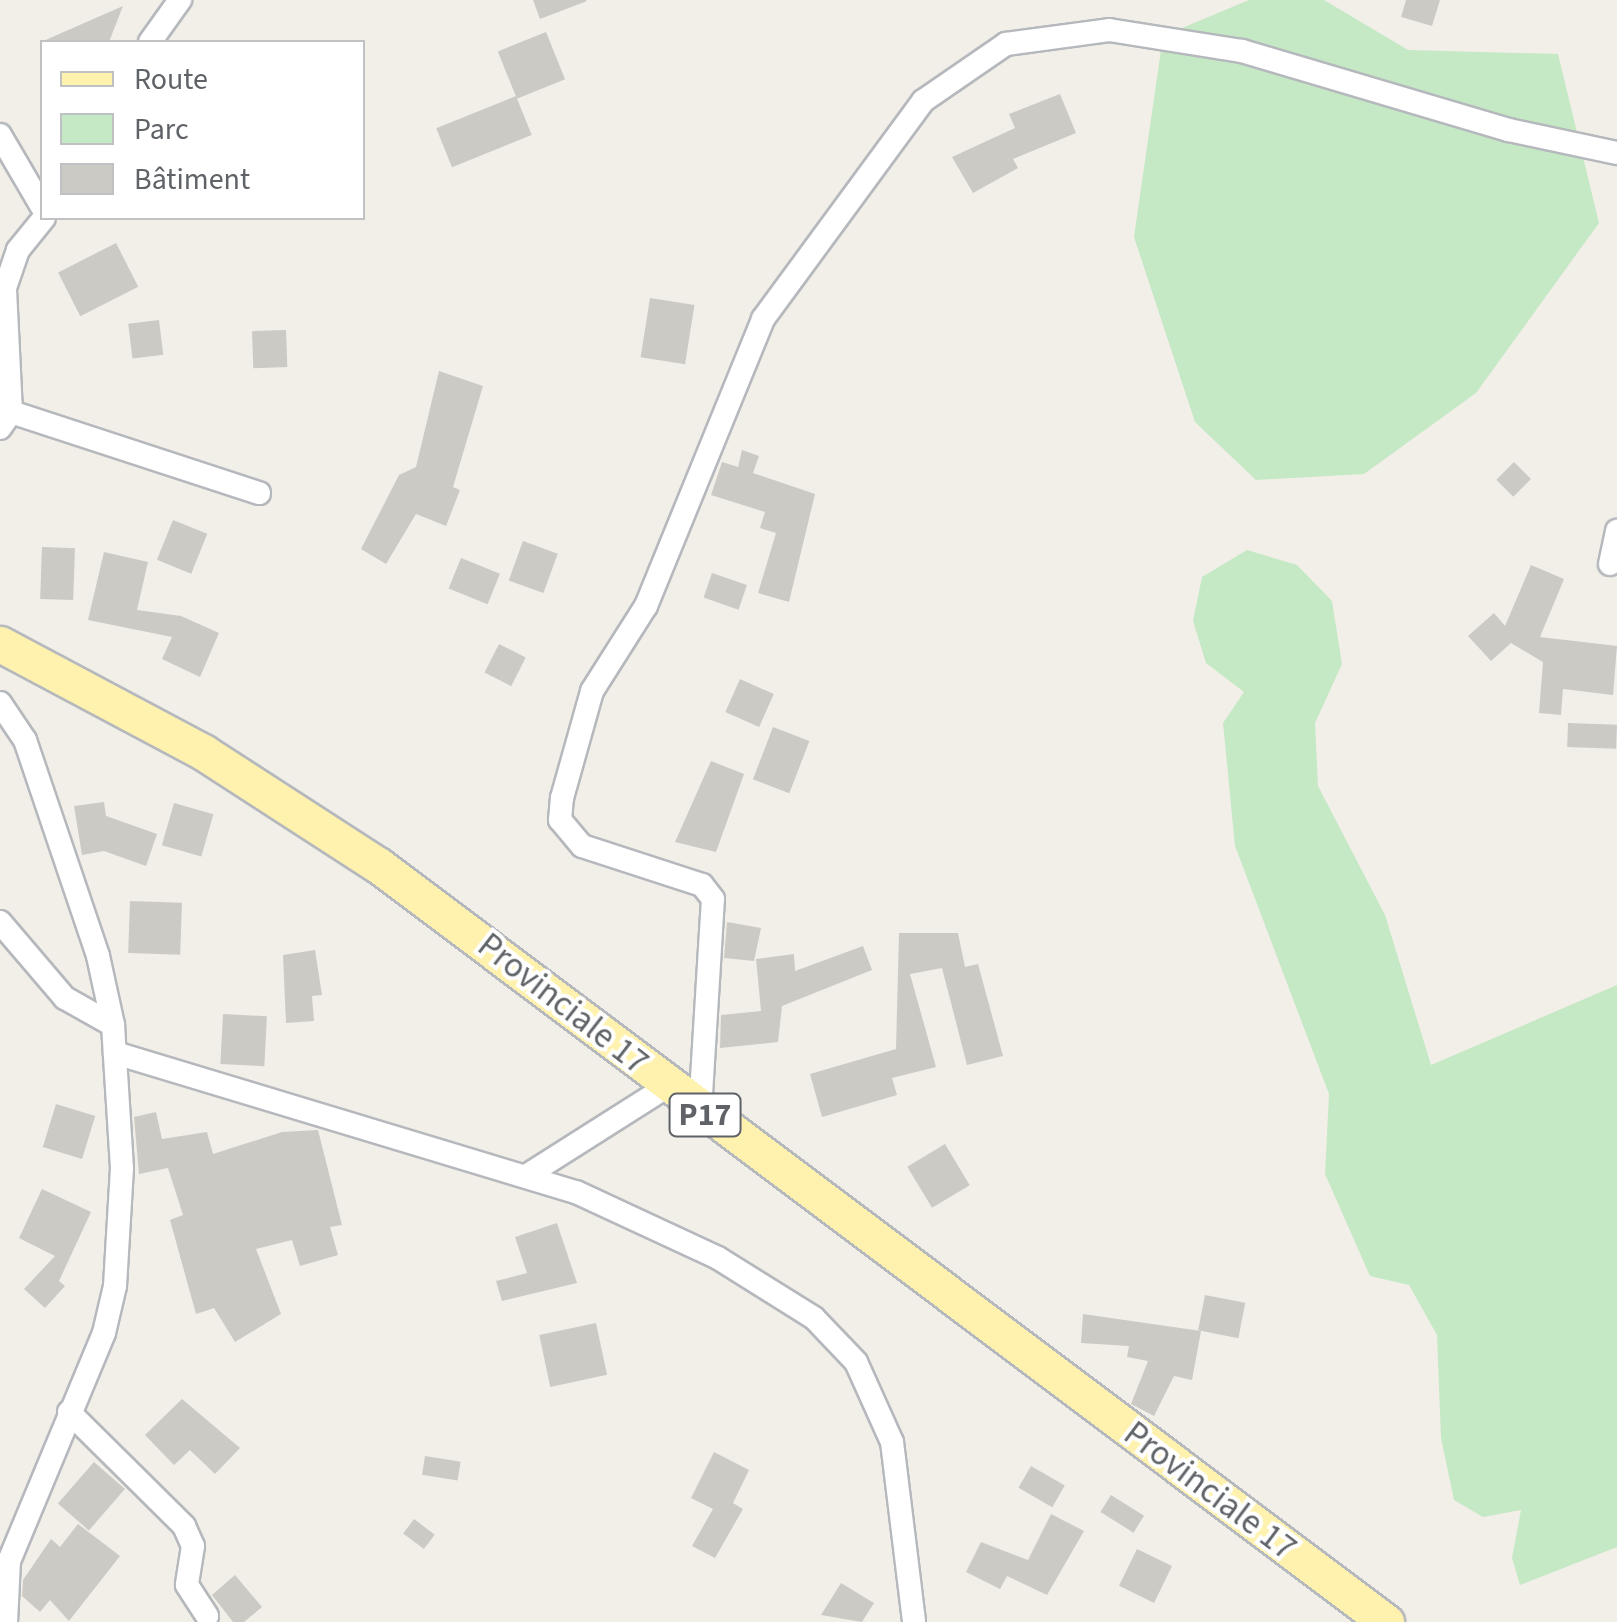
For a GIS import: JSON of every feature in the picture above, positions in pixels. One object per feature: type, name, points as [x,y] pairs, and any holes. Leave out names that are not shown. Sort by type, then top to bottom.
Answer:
[{"type":"main road","name":"Provinciale 17","points":[[0,644],[203,752],[378,866],[1386,1622]]},
{"type":"street","points":[[151,40],[180,0]]},
{"type":"street","points":[[700,1111],[713,898],[702,886],[582,846],[560,820],[562,798],[592,691],[654,589],[764,318],[923,101],[1006,44],[1109,30],[1242,52],[1509,130],[1617,152]]},
{"type":"street","points":[[0,135],[40,204]]},
{"type":"street","points":[[42,220],[5,270],[2,315],[6,420],[259,493]]},
{"type":"street","points":[[1610,564],[1617,531]]},
{"type":"street","points":[[0,704],[25,740],[74,876],[113,1024],[122,1168],[115,1286],[68,1412],[5,1559],[4,1612]]},
{"type":"street","points":[[0,922],[65,998],[113,1024]]},
{"type":"street","points":[[115,1053],[526,1176],[718,1258],[836,1338],[872,1391],[892,1442],[914,1622]]},
{"type":"street","points":[[526,1176],[668,1086]]},
{"type":"street","points":[[68,1412],[184,1526],[193,1546],[187,1585],[207,1616]]},
{"type":"green space","points":[[1249,0],[1324,0],[1408,50],[1558,54],[1599,223],[1476,393],[1364,474],[1256,480],[1195,422],[1134,237],[1163,36]]},
{"type":"green space","points":[[1247,550],[1297,565],[1332,601],[1342,664],[1315,723],[1318,786],[1385,915],[1431,1065],[1617,985],[1617,1547],[1520,1585],[1512,1558],[1521,1510],[1483,1517],[1454,1500],[1441,1438],[1437,1335],[1409,1285],[1370,1276],[1325,1174],[1329,1094],[1235,846],[1223,723],[1244,692],[1206,663],[1193,621],[1202,577]]},
{"type":"building","points":[[533,0],[586,0],[587,1],[540,19]]},
{"type":"building","points":[[1406,0],[1440,0],[1432,26],[1401,17]]},
{"type":"building","points":[[123,6],[110,40],[46,40]]},
{"type":"building","points":[[546,32],[565,79],[517,99],[498,51]]},
{"type":"building","points":[[1060,94],[1076,133],[1013,159],[1018,168],[973,193],[952,157],[1015,128],[1009,114]]},
{"type":"building","points":[[516,96],[532,135],[452,167],[436,128]]},
{"type":"building","points":[[116,243],[138,287],[80,316],[58,273]]},
{"type":"building","points":[[650,298],[694,305],[685,364],[641,357]]},
{"type":"building","points":[[159,320],[163,355],[132,359],[128,324]]},
{"type":"building","points":[[286,330],[287,367],[253,368],[252,331]]},
{"type":"building","points":[[439,371],[483,386],[453,487],[460,490],[446,526],[416,514],[386,564],[361,549],[399,475],[416,467]]},
{"type":"building","points":[[742,450],[759,456],[753,473],[815,494],[789,602],[758,593],[776,533],[760,528],[765,512],[711,495],[722,462],[738,467]]},
{"type":"building","points":[[1514,462],[1531,479],[1513,497],[1496,480]]},
{"type":"building","points":[[173,520],[207,534],[191,574],[157,560]]},
{"type":"building","points":[[523,541],[558,554],[543,593],[509,580]]},
{"type":"building","points":[[42,547],[75,548],[73,600],[40,599]]},
{"type":"building","points":[[104,552],[148,562],[137,610],[181,616],[219,633],[200,677],[162,659],[172,637],[88,620]]},
{"type":"building","points":[[461,558],[500,574],[488,604],[449,589]]},
{"type":"building","points":[[1531,565],[1564,579],[1540,637],[1617,646],[1613,695],[1563,689],[1561,715],[1539,713],[1543,662],[1511,643],[1491,661],[1468,636],[1494,613],[1505,626]]},
{"type":"building","points":[[712,573],[747,585],[739,610],[704,598]]},
{"type":"building","points":[[499,644],[526,658],[511,686],[484,673]]},
{"type":"building","points":[[740,679],[774,694],[759,727],[725,712]]},
{"type":"building","points":[[1568,723],[1617,725],[1616,749],[1567,747]]},
{"type":"building","points":[[773,727],[809,741],[789,793],[753,779]]},
{"type":"building","points":[[711,761],[744,774],[716,852],[675,842]]},
{"type":"building","points":[[104,802],[106,816],[157,834],[146,866],[104,851],[82,855],[74,806]]},
{"type":"building","points":[[174,803],[213,814],[201,857],[162,845]]},
{"type":"building","points":[[130,901],[182,903],[180,955],[128,953]]},
{"type":"building","points":[[727,922],[761,928],[754,961],[724,958]]},
{"type":"building","points":[[899,933],[958,933],[965,967],[978,964],[1003,1056],[967,1065],[942,968],[910,974],[936,1067],[892,1078],[897,1095],[822,1117],[810,1074],[896,1049]]},
{"type":"building","points":[[863,946],[872,970],[782,1006],[778,1042],[720,1048],[721,1015],[761,1011],[756,959],[794,954],[795,971]]},
{"type":"building","points":[[315,950],[322,995],[312,996],[314,1021],[286,1023],[283,955]]},
{"type":"building","points":[[223,1014],[267,1016],[264,1066],[220,1064]]},
{"type":"building","points":[[56,1104],[95,1116],[82,1159],[43,1147]]},
{"type":"building","points":[[156,1112],[162,1139],[207,1132],[213,1154],[282,1132],[318,1130],[342,1225],[330,1227],[338,1255],[300,1266],[292,1240],[256,1249],[281,1314],[235,1342],[214,1308],[196,1314],[170,1220],[183,1215],[168,1168],[139,1174],[134,1117]]},
{"type":"building","points":[[945,1144],[970,1185],[932,1208],[907,1167]]},
{"type":"building","points":[[42,1189],[91,1212],[59,1281],[65,1286],[45,1308],[24,1289],[55,1256],[19,1238]]},
{"type":"building","points":[[557,1223],[577,1283],[502,1301],[496,1281],[527,1273],[515,1237]]},
{"type":"building","points":[[1205,1295],[1245,1303],[1238,1338],[1198,1330]]},
{"type":"building","points":[[1083,1314],[1201,1331],[1192,1380],[1174,1376],[1154,1416],[1131,1404],[1148,1361],[1127,1357],[1129,1346],[1081,1343]]},
{"type":"building","points":[[596,1323],[607,1375],[550,1387],[539,1335]]},
{"type":"building","points":[[182,1399],[240,1448],[215,1474],[190,1450],[174,1465],[145,1435]]},
{"type":"building","points":[[714,1452],[749,1470],[733,1503],[743,1509],[715,1558],[692,1546],[713,1509],[691,1498]]},
{"type":"building","points":[[425,1456],[461,1462],[458,1480],[422,1475]]},
{"type":"building","points":[[94,1462],[125,1489],[89,1530],[58,1504]]},
{"type":"building","points":[[1031,1466],[1065,1486],[1052,1507],[1018,1488]]},
{"type":"building","points":[[1111,1495],[1144,1516],[1133,1533],[1100,1512]]},
{"type":"building","points":[[1051,1514],[1084,1531],[1047,1595],[1007,1576],[1000,1589],[966,1572],[981,1542],[1028,1560]]},
{"type":"building","points":[[414,1519],[435,1535],[424,1549],[403,1533]]},
{"type":"building","points":[[78,1524],[120,1556],[69,1621],[50,1600],[40,1612],[22,1596],[23,1580],[51,1539],[60,1547]]},
{"type":"building","points":[[1137,1549],[1172,1566],[1154,1603],[1119,1586]]},
{"type":"building","points":[[235,1575],[262,1607],[244,1622],[233,1622],[212,1595]]},
{"type":"building","points":[[841,1583],[874,1603],[862,1622],[821,1615]]}]
